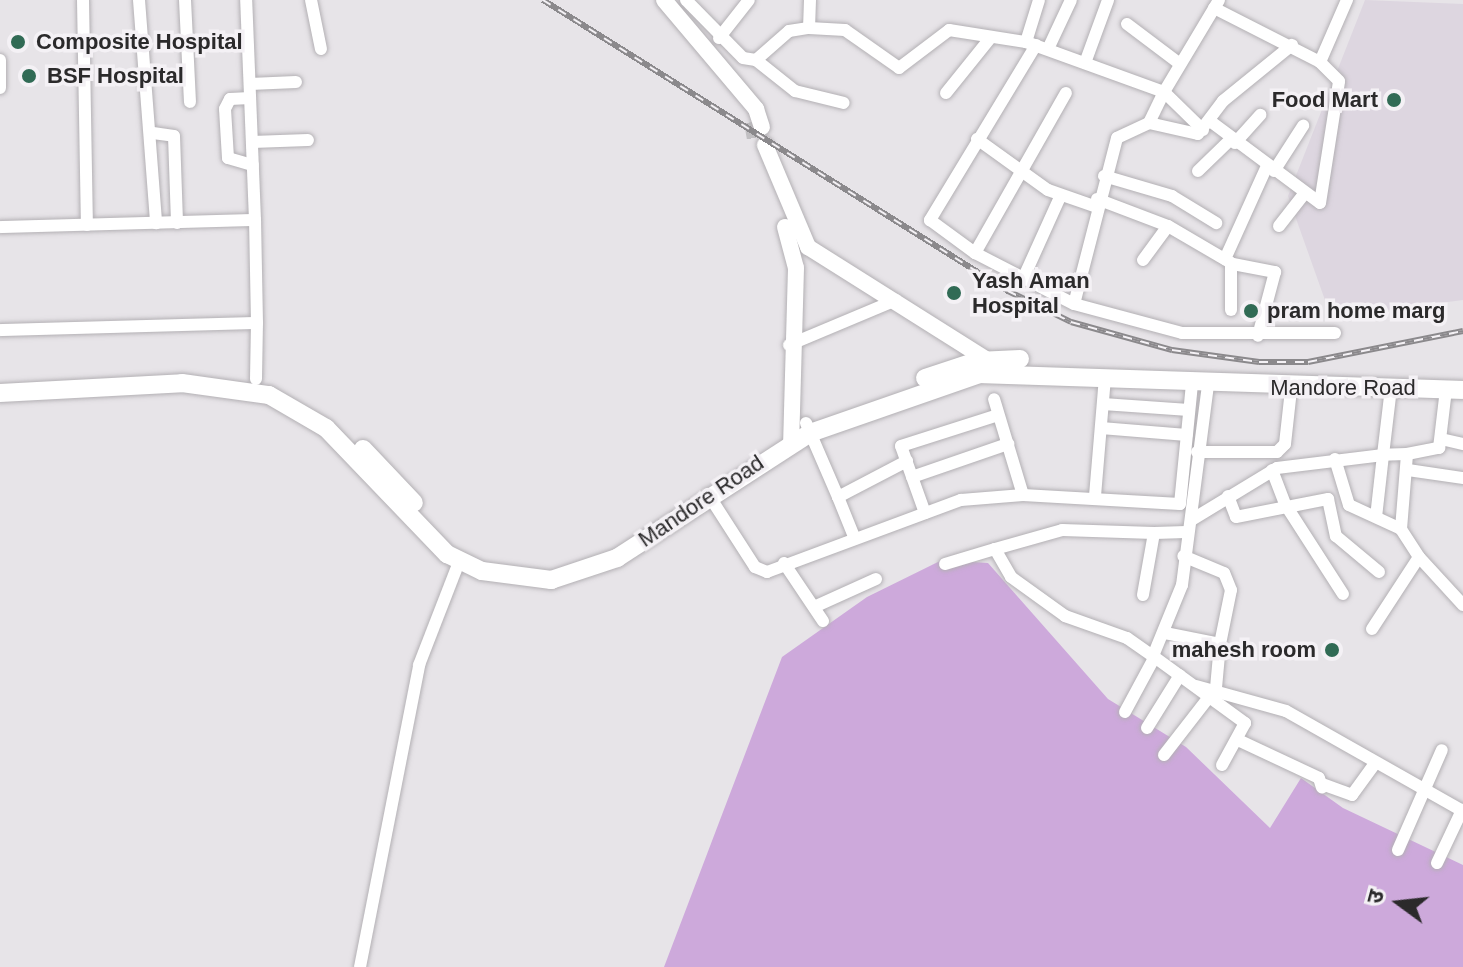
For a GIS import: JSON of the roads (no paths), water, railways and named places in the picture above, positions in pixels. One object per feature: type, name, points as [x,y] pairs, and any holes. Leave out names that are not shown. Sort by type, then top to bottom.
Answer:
[{"type":"highway","name":"Mandore Road","points":[[0,381],[177,372],[256,379],[329,415],[464,551],[529,569],[612,548],[808,428],[986,359],[1225,376],[1463,379]]},
{"type":"highway","name":"Mandore Road","points":[[808,428],[979,374],[1105,376],[1291,390],[1454,390]]},
{"type":"highway","points":[[0,393],[182,383],[269,395],[326,428],[459,562]]},
{"type":"highway","name":"Mandore Road","points":[[459,562],[529,580],[569,576],[617,558],[790,438]]},
{"type":"main road","points":[[664,0],[746,101],[799,237],[986,359]]},
{"type":"main road","points":[[759,133],[795,263],[789,345],[790,438]]},
{"type":"street","points":[[83,0],[87,225]]},
{"type":"street","points":[[139,0],[153,133],[156,223]]},
{"type":"street","points":[[185,0],[190,102]]},
{"type":"street","points":[[246,0],[255,220],[256,379]]},
{"type":"street","points":[[311,0],[321,49]]},
{"type":"street","points":[[686,0],[719,38],[756,60],[795,91],[844,103]]},
{"type":"street","points":[[719,38],[749,0]]},
{"type":"street","points":[[809,28],[810,0]]},
{"type":"street","points":[[1036,45],[1039,0]]},
{"type":"street","points":[[1071,0],[1036,45],[930,220],[975,253],[1074,304],[1182,333],[1258,336],[1335,333]]},
{"type":"street","points":[[1085,63],[1108,0]]},
{"type":"street","points":[[1320,62],[1347,0]]},
{"type":"street","points":[[756,60],[789,31],[809,28],[845,30],[899,68],[942,32],[1036,45],[1164,92],[1304,194],[1322,200],[1339,81],[1320,62],[1216,3],[1164,92],[1149,123]]},
{"type":"street","points":[[1127,24],[1180,64]]},
{"type":"street","points":[[946,93],[991,37]]},
{"type":"street","points":[[1207,126],[1223,101],[1292,45]]},
{"type":"street","points":[[0,60],[0,88]]},
{"type":"street","points":[[253,165],[230,161],[227,102],[250,91],[296,82]]},
{"type":"street","points":[[975,253],[1066,93]]},
{"type":"street","points":[[1198,171],[1260,115]]},
{"type":"street","points":[[1074,304],[1096,203],[1117,138],[1149,123],[1207,126]]},
{"type":"street","points":[[1231,310],[1229,262],[1270,168],[1303,126]]},
{"type":"street","points":[[153,133],[174,136],[177,223]]},
{"type":"street","points":[[977,139],[1061,195],[1168,226],[1229,262],[1275,272],[1258,336]]},
{"type":"street","points":[[252,142],[308,140]]},
{"type":"street","points":[[1104,176],[1172,196],[1216,223]]},
{"type":"street","points":[[1279,226],[1304,194]]},
{"type":"street","points":[[1023,279],[1061,195]]},
{"type":"street","points":[[0,227],[255,220]]},
{"type":"street","points":[[1143,260],[1168,226]]},
{"type":"street","points":[[789,345],[896,300]]},
{"type":"street","points":[[0,330],[257,323]]},
{"type":"street","points":[[1095,496],[1105,376]]},
{"type":"street","points":[[708,494],[759,572],[961,500],[1023,495],[1095,496],[1180,504],[1189,410],[1200,385]]},
{"type":"street","points":[[1125,712],[1165,633],[1179,596],[1186,532],[1193,519],[1200,385]]},
{"type":"street","points":[[1376,517],[1391,388]]},
{"type":"street","points":[[1197,452],[1277,452],[1285,444],[1291,390]]},
{"type":"street","points":[[1193,519],[1272,470],[1335,459],[1407,454],[1439,448],[1454,390]]},
{"type":"street","points":[[994,399],[1023,495]]},
{"type":"street","points":[[1103,404],[1189,410]]},
{"type":"street","points":[[925,513],[901,446],[998,415]]},
{"type":"street","points":[[808,428],[855,539]]},
{"type":"street","points":[[1101,428],[1187,435]]},
{"type":"street","points":[[1441,439],[1463,444]]},
{"type":"street","points":[[912,477],[1008,444]]},
{"type":"street","points":[[1401,529],[1407,454]]},
{"type":"street","points":[[1335,459],[1349,505],[1401,529],[1419,557],[1463,605]]},
{"type":"street","points":[[838,497],[907,461]]},
{"type":"street","points":[[1272,470],[1285,504],[1343,594]]},
{"type":"street","points":[[1408,470],[1463,478]]},
{"type":"street","points":[[1228,496],[1236,517],[1285,504],[1328,499],[1336,536],[1379,572]]},
{"type":"street","points":[[1332,515],[1349,505]]},
{"type":"street","points":[[945,564],[1062,530],[1186,532]]},
{"type":"street","points":[[1143,595],[1143,561],[1154,533]]},
{"type":"street","points":[[995,549],[1011,577],[1065,616],[1127,638],[1153,658],[1206,690],[1245,723],[1222,765]]},
{"type":"street","points":[[1164,755],[1206,690],[1220,644],[1231,590],[1224,573],[1183,556]]},
{"type":"street","points":[[1372,629],[1419,557]]},
{"type":"street","points":[[360,967],[405,724],[459,562]]},
{"type":"street","points":[[784,563],[823,621]]},
{"type":"street","points":[[814,607],[876,579]]},
{"type":"street","points":[[1165,633],[1220,644]]},
{"type":"street","points":[[1147,728],[1180,675]]},
{"type":"street","points":[[1206,690],[1303,720],[1373,766],[1462,810],[1437,863]]},
{"type":"street","points":[[1238,740],[1322,786],[1352,795],[1373,766]]},
{"type":"street","points":[[1398,850],[1427,792],[1442,750]]},
{"type":"tunnel","points":[[752,122],[755,139]]},
{"type":"railway","points":[[543,0],[1008,291],[1071,322],[1172,350],[1259,362],[1308,362],[1463,331]]},
{"type":"place","name":"Composite Hospital","points":[[18,42]]},
{"type":"place","name":"BSF Hospital","points":[[29,76]]},
{"type":"place","name":"Food Mart","points":[[1394,100]]},
{"type":"place","name":"Yash Aman Hospital","points":[[954,293]]},
{"type":"place","name":"pram home marg","points":[[1251,311]]},
{"type":"place","name":"mahesh room","points":[[1332,650]]}]
